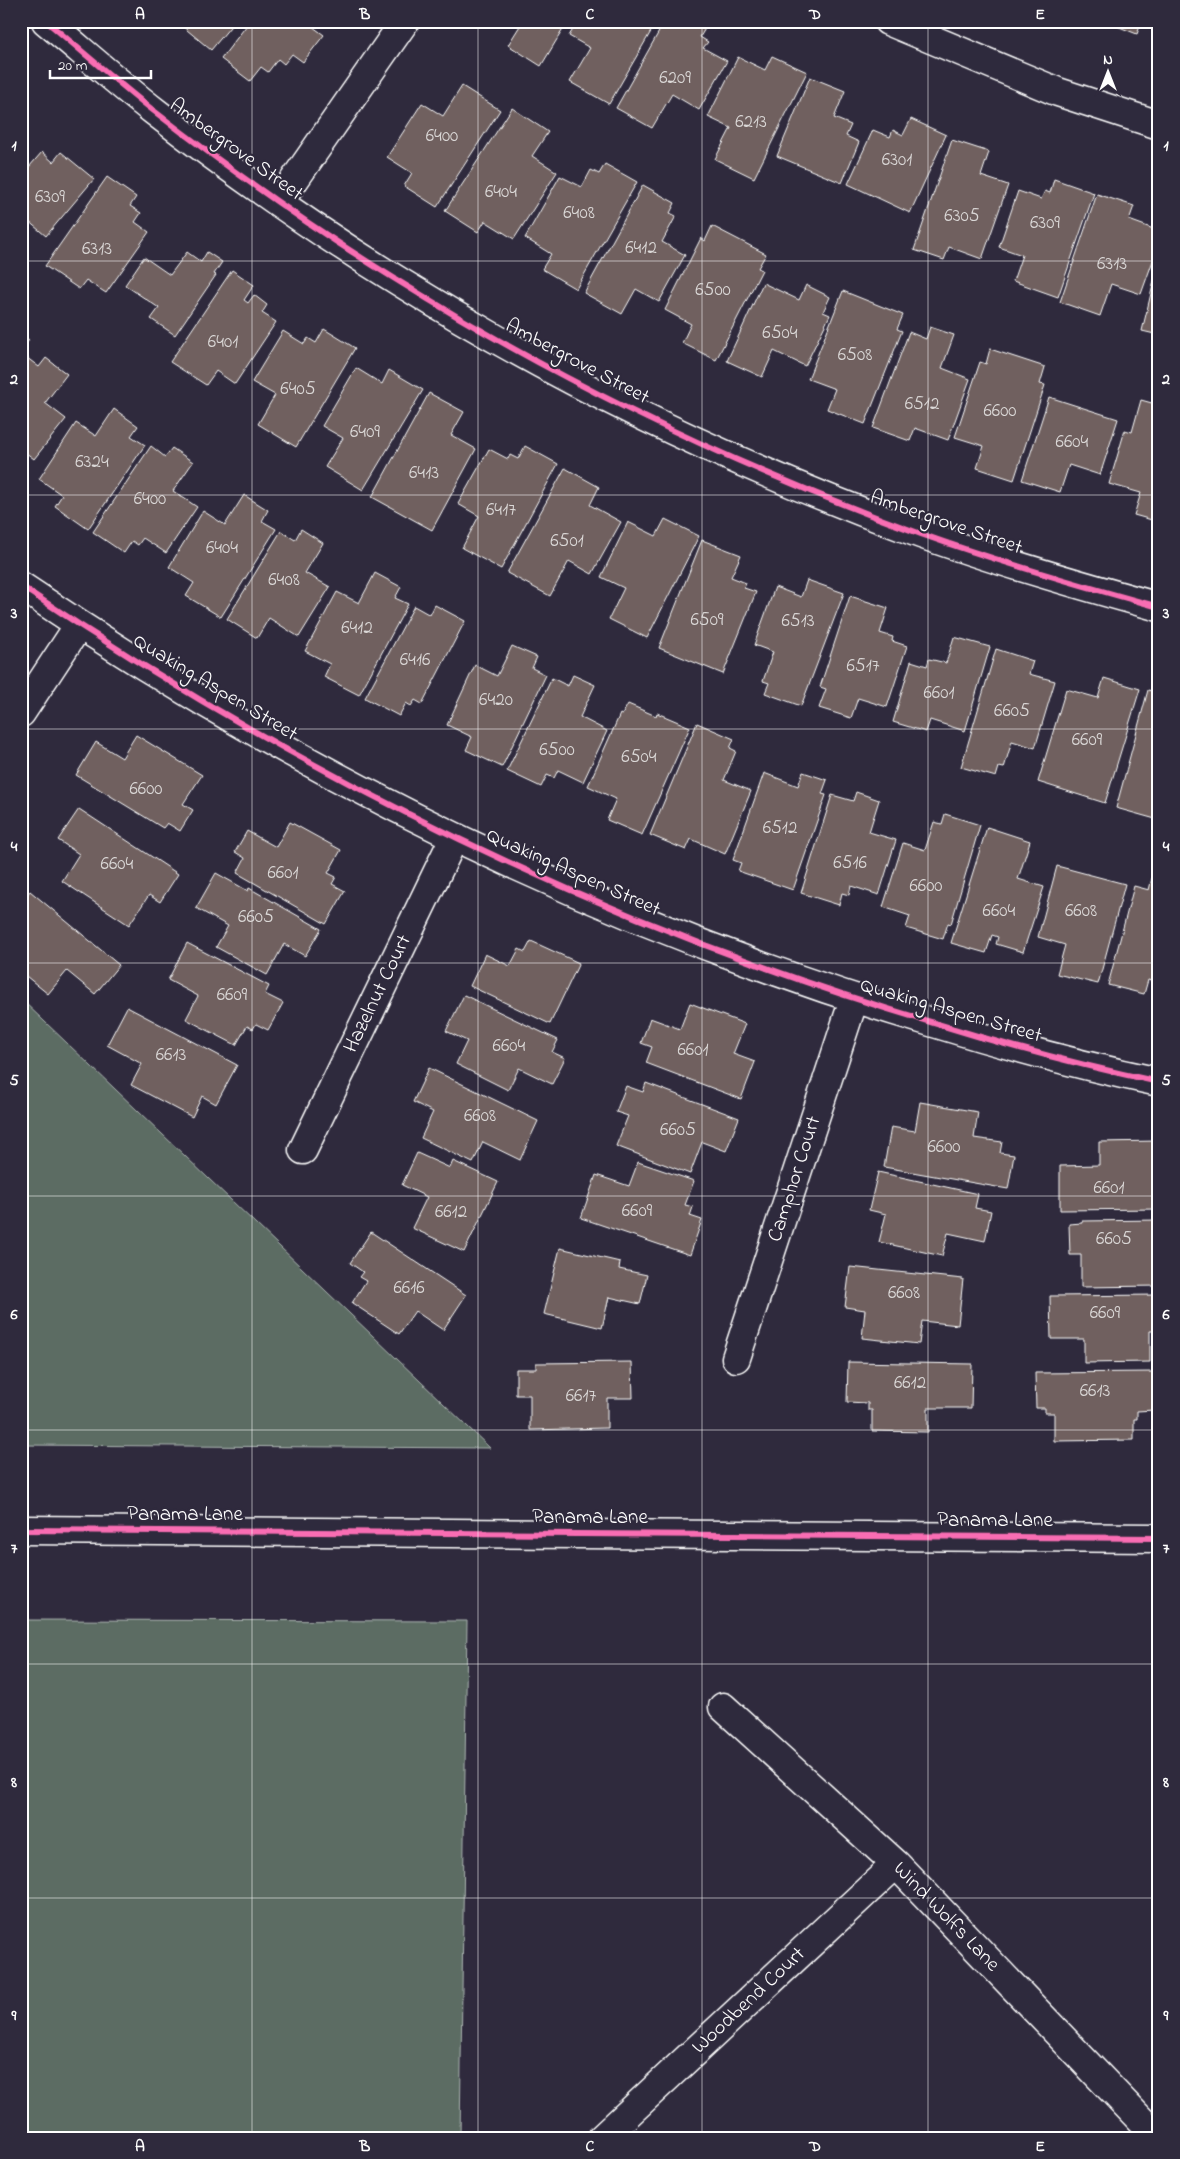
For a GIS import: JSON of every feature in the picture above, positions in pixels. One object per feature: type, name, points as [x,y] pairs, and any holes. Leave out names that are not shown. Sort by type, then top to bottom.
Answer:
[{"type":"street","name":"Ambergrove Street","points":[[46,21],[154,110],[279,202],[400,282],[525,355],[654,422],[787,481],[921,534],[1059,579],[1159,606]]},
{"type":"street","points":[[279,202],[405,21]]},
{"type":"street","points":[[904,24],[1058,92],[1159,125]]},
{"type":"street","name":"Quaking Aspen Street","points":[[21,586],[79,625],[222,714],[370,796],[454,838],[608,908],[766,969],[854,999],[1016,1048],[1159,1082]]},
{"type":"street","points":[[21,713],[79,625]]},
{"type":"street","name":"Hazelnut Court","points":[[303,1150],[454,838]]},
{"type":"street","name":"Camphor Court","points":[[736,1358],[854,999]]},
{"type":"street","name":"Panama Lane","points":[[21,1530],[1159,1538]]},
{"type":"street","name":"Wind Wolfs Lane","points":[[723,1707],[896,1864],[1158,2138]]},
{"type":"street","name":"Woodbend Court","points":[[602,2138],[896,1864]]},
{"type":"green space","points":[[21,999],[490,1448],[21,1445]]},
{"type":"green space","points":[[21,1620],[467,1621],[460,2138],[21,2138]]},
{"type":"building","points":[[183,21],[235,21],[211,50],[181,25]]},
{"type":"building","points":[[250,21],[305,21],[324,35],[303,62],[292,54],[284,64],[278,59],[268,72],[261,67],[250,81],[221,59]]},
{"type":"building","points":[[523,21],[568,21],[541,66],[508,45]]},
{"type":"building","points":[[578,21],[657,21],[609,104],[570,82],[590,48],[569,36]]},
{"type":"building","points":[[665,21],[709,22],[700,37],[708,42],[703,48],[727,61],[699,110],[672,94],[652,128],[616,108]]},
{"type":"building","points":[[1104,21],[1142,21],[1137,34]]},
{"type":"building","points":[[772,56],[807,72],[754,178],[715,159],[731,128],[708,117],[738,57],[765,70]]},
{"type":"building","points":[[810,77],[845,91],[834,118],[851,125],[846,136],[859,142],[842,183],[777,156]]},
{"type":"building","points":[[462,86],[500,110],[437,207],[404,186],[412,173],[387,157],[422,103],[443,116]]},
{"type":"building","points":[[512,108],[548,132],[532,156],[557,172],[514,239],[485,221],[478,232],[445,211]]},
{"type":"building","points":[[911,119],[946,135],[910,213],[848,184],[873,130],[890,137],[893,130],[903,135]]},
{"type":"building","points":[[952,140],[989,152],[981,176],[1008,185],[982,259],[949,247],[944,260],[914,250]]},
{"type":"building","points":[[42,152],[53,162],[61,152],[94,179],[46,236],[21,215],[21,161],[29,167]]},
{"type":"building","points":[[605,164],[637,182],[576,289],[542,269],[551,254],[525,238],[560,176],[582,187],[591,170],[599,174]]},
{"type":"building","points":[[107,177],[136,197],[130,206],[141,213],[135,222],[149,232],[106,293],[86,280],[79,289],[45,266]]},
{"type":"building","points":[[1054,179],[1094,193],[1058,297],[1013,281],[1022,255],[999,247],[1018,191],[1041,199],[1045,191],[1050,193]]},
{"type":"building","points":[[643,185],[675,203],[670,213],[676,216],[662,242],[685,255],[659,302],[636,289],[622,314],[584,293]]},
{"type":"building","points":[[1097,194],[1134,206],[1129,220],[1159,231],[1159,244],[1141,294],[1111,284],[1100,316],[1060,302]]},
{"type":"building","points":[[712,226],[766,254],[758,268],[762,270],[716,360],[682,343],[691,324],[665,310],[701,238],[705,241]]},
{"type":"building","points":[[187,252],[201,262],[207,252],[222,262],[214,274],[216,275],[175,335],[151,319],[159,308],[125,285],[144,257],[170,275]]},
{"type":"building","points":[[1159,260],[1159,335],[1142,331]]},
{"type":"building","points":[[232,270],[254,285],[244,300],[248,303],[254,295],[267,305],[262,313],[276,322],[235,384],[216,371],[206,385],[170,362]]},
{"type":"building","points":[[763,283],[799,300],[806,285],[830,297],[823,312],[830,315],[805,366],[774,351],[762,377],[727,361]]},
{"type":"building","points":[[843,291],[903,315],[897,329],[902,331],[865,424],[827,409],[835,389],[808,379]]},
{"type":"building","points":[[930,327],[954,335],[942,368],[970,379],[948,440],[915,428],[910,441],[873,428],[909,332],[926,339]]},
{"type":"building","points":[[324,329],[355,348],[296,447],[258,424],[275,395],[252,382],[283,331],[304,344],[308,338],[316,343]]},
{"type":"building","points":[[21,334],[29,340],[21,350]]},
{"type":"building","points":[[990,349],[1045,367],[1040,384],[1045,385],[1014,480],[977,468],[984,446],[955,437],[980,362],[986,364]]},
{"type":"building","points":[[26,357],[39,367],[46,358],[67,374],[45,403],[66,419],[34,459],[21,449],[21,363]]},
{"type":"building","points":[[356,368],[382,384],[389,370],[423,390],[363,490],[325,467],[343,438],[322,426]]},
{"type":"building","points":[[429,393],[464,412],[451,435],[476,449],[432,530],[372,497]]},
{"type":"building","points":[[1049,397],[1118,419],[1100,475],[1069,465],[1060,492],[1022,480]]},
{"type":"building","points":[[1141,400],[1159,405],[1159,522],[1134,515],[1141,493],[1109,484],[1125,430],[1132,432]]},
{"type":"building","points":[[114,409],[138,426],[131,436],[145,445],[88,529],[55,506],[62,495],[39,479],[76,423],[96,436]]},
{"type":"building","points":[[151,446],[165,457],[172,448],[193,462],[173,491],[197,507],[166,553],[143,538],[138,545],[132,541],[124,553],[93,532]]},
{"type":"building","points":[[525,446],[558,464],[501,569],[462,548],[479,516],[458,504],[489,449],[508,459],[510,455],[518,459]]},
{"type":"building","points":[[565,468],[599,487],[590,505],[621,522],[592,574],[569,561],[550,596],[507,573]]},
{"type":"building","points":[[244,495],[268,510],[262,521],[276,529],[221,617],[186,596],[194,583],[169,567],[203,511],[225,525]]},
{"type":"building","points":[[665,519],[699,536],[647,638],[609,619],[624,588],[601,577],[628,522],[656,536]]},
{"type":"building","points":[[301,529],[323,543],[305,573],[330,587],[299,637],[269,618],[257,638],[227,619],[281,531],[295,540]]},
{"type":"building","points":[[702,540],[741,555],[731,577],[746,583],[744,588],[756,592],[723,674],[659,648]]},
{"type":"building","points":[[375,573],[401,587],[395,598],[408,604],[359,695],[324,677],[330,664],[305,651],[337,592],[359,603]]},
{"type":"building","points":[[807,580],[844,593],[801,706],[765,693],[769,683],[763,681],[773,652],[754,645],[775,587],[801,597]]},
{"type":"building","points":[[850,596],[888,608],[880,633],[893,637],[892,641],[907,646],[887,707],[858,698],[851,718],[819,708],[826,689],[820,687]]},
{"type":"building","points":[[435,605],[465,621],[422,704],[415,700],[411,706],[406,703],[399,716],[365,698],[414,606],[430,615]]},
{"type":"building","points":[[954,637],[990,647],[965,731],[930,720],[926,732],[893,722],[911,661],[927,666],[929,659],[946,663]]},
{"type":"building","points":[[512,646],[537,657],[532,668],[546,675],[502,767],[466,750],[472,737],[447,725],[475,665],[497,676]]},
{"type":"building","points":[[996,649],[1033,661],[1029,674],[1055,681],[1035,748],[1012,741],[1004,768],[999,767],[996,777],[961,767]]},
{"type":"building","points":[[573,675],[595,685],[580,717],[607,731],[583,782],[558,770],[554,778],[547,775],[541,787],[507,771],[552,678],[568,686]]},
{"type":"building","points":[[1104,678],[1140,689],[1105,803],[1038,782],[1066,689],[1098,698]]},
{"type":"building","points":[[1148,690],[1159,693],[1159,820],[1116,808]]},
{"type":"building","points":[[628,704],[656,716],[657,713],[690,727],[642,835],[607,820],[616,799],[588,786],[620,714],[622,715]]},
{"type":"building","points":[[697,723],[734,739],[730,748],[736,751],[724,780],[751,791],[725,854],[691,839],[686,850],[650,835]]},
{"type":"building","points":[[136,735],[202,775],[183,804],[193,810],[180,831],[167,823],[163,828],[76,775],[96,742],[122,758]]},
{"type":"building","points":[[803,772],[827,780],[822,794],[826,795],[793,890],[738,871],[741,863],[733,860],[764,773],[798,786]]},
{"type":"building","points":[[856,792],[879,800],[869,832],[896,840],[879,895],[851,886],[849,895],[842,893],[839,905],[801,893],[832,795],[853,801]]},
{"type":"building","points":[[79,809],[178,874],[160,902],[149,895],[129,925],[62,881],[79,854],[58,840]]},
{"type":"building","points":[[945,814],[980,825],[951,924],[948,923],[943,939],[906,928],[910,916],[883,907],[903,843],[925,850],[934,822],[942,824]]},
{"type":"building","points":[[290,822],[341,850],[328,873],[336,877],[332,884],[345,891],[326,924],[237,873],[245,858],[235,852],[247,831],[276,847]]},
{"type":"building","points":[[987,827],[1030,841],[1018,879],[1044,887],[1023,952],[996,944],[998,937],[992,935],[986,953],[951,943]]},
{"type":"building","points":[[1057,866],[1125,884],[1098,984],[1057,974],[1065,945],[1038,937]]},
{"type":"building","points":[[216,873],[248,891],[249,888],[321,929],[305,956],[284,944],[267,975],[216,947],[228,926],[196,908]]},
{"type":"building","points":[[1152,878],[1159,879],[1159,983],[1148,980],[1144,994],[1108,985],[1134,886],[1149,890]]},
{"type":"building","points":[[30,891],[119,965],[95,994],[67,971],[48,994],[21,972],[21,902]]},
{"type":"building","points":[[531,941],[579,963],[550,1024],[470,986],[485,954],[510,966],[519,949],[525,952]]},
{"type":"building","points":[[187,943],[269,986],[265,994],[283,1003],[268,1030],[256,1024],[253,1029],[247,1026],[236,1045],[186,1019],[198,996],[168,980]]},
{"type":"building","points":[[464,995],[558,1040],[552,1052],[565,1058],[552,1084],[519,1068],[508,1090],[456,1064],[467,1041],[446,1031]]},
{"type":"building","points":[[690,1003],[745,1024],[733,1054],[755,1062],[741,1099],[646,1063],[652,1047],[641,1043],[650,1018],[680,1029]]},
{"type":"building","points":[[127,1007],[237,1065],[216,1104],[202,1096],[192,1117],[131,1085],[142,1064],[107,1045]]},
{"type":"building","points":[[429,1068],[538,1121],[520,1160],[483,1142],[473,1163],[421,1138],[433,1112],[413,1102]]},
{"type":"building","points":[[646,1083],[739,1118],[726,1151],[702,1142],[690,1174],[616,1146],[628,1116],[616,1112],[626,1086],[643,1092]]},
{"type":"building","points":[[920,1102],[978,1112],[974,1138],[1002,1142],[1000,1153],[1014,1155],[1008,1189],[884,1167],[891,1127],[915,1131]]},
{"type":"building","points":[[1159,1141],[1159,1209],[1060,1210],[1060,1166],[1099,1165],[1099,1142]]},
{"type":"building","points":[[417,1153],[450,1168],[453,1161],[498,1182],[464,1252],[412,1228],[427,1197],[402,1185]]},
{"type":"building","points":[[638,1162],[694,1181],[685,1205],[693,1207],[690,1216],[702,1220],[690,1255],[581,1218],[596,1175],[629,1186]]},
{"type":"building","points":[[878,1172],[978,1194],[975,1208],[991,1211],[985,1241],[948,1233],[942,1256],[879,1242],[886,1214],[869,1210]]},
{"type":"building","points":[[1159,1220],[1159,1286],[1081,1287],[1081,1255],[1070,1255],[1069,1224],[1082,1223],[1082,1221]]},
{"type":"building","points":[[371,1232],[466,1295],[443,1330],[415,1311],[399,1334],[352,1303],[366,1281],[359,1277],[363,1272],[350,1263]]},
{"type":"building","points":[[560,1248],[620,1262],[619,1269],[647,1275],[640,1304],[609,1297],[602,1328],[544,1314]]},
{"type":"building","points":[[850,1267],[963,1279],[958,1325],[922,1321],[919,1344],[862,1338],[865,1310],[845,1307]]},
{"type":"building","points":[[1159,1295],[1159,1331],[1150,1331],[1150,1362],[1084,1363],[1084,1339],[1051,1339],[1050,1296]]},
{"type":"building","points":[[632,1362],[633,1398],[607,1398],[607,1428],[530,1430],[530,1395],[516,1395],[516,1369],[536,1369],[536,1363]]},
{"type":"building","points":[[848,1362],[972,1364],[971,1408],[928,1408],[928,1432],[872,1431],[872,1410],[868,1410],[868,1403],[847,1402]]},
{"type":"building","points":[[1154,1372],[1154,1410],[1137,1411],[1137,1419],[1134,1419],[1134,1440],[1054,1441],[1054,1413],[1045,1413],[1045,1408],[1036,1408],[1035,1373]]},
{"type":"cycle path","points":[[46,21],[154,111],[244,178],[306,221],[368,262],[462,319],[589,389],[720,452],[853,508],[980,554],[1069,582],[1159,607]]},
{"type":"cycle path","points":[[21,586],[128,656],[237,721],[348,783],[461,840],[576,892],[693,941],[813,984],[990,1040],[1159,1082]]},
{"type":"cycle path","points":[[21,1530],[1159,1538]]}]
